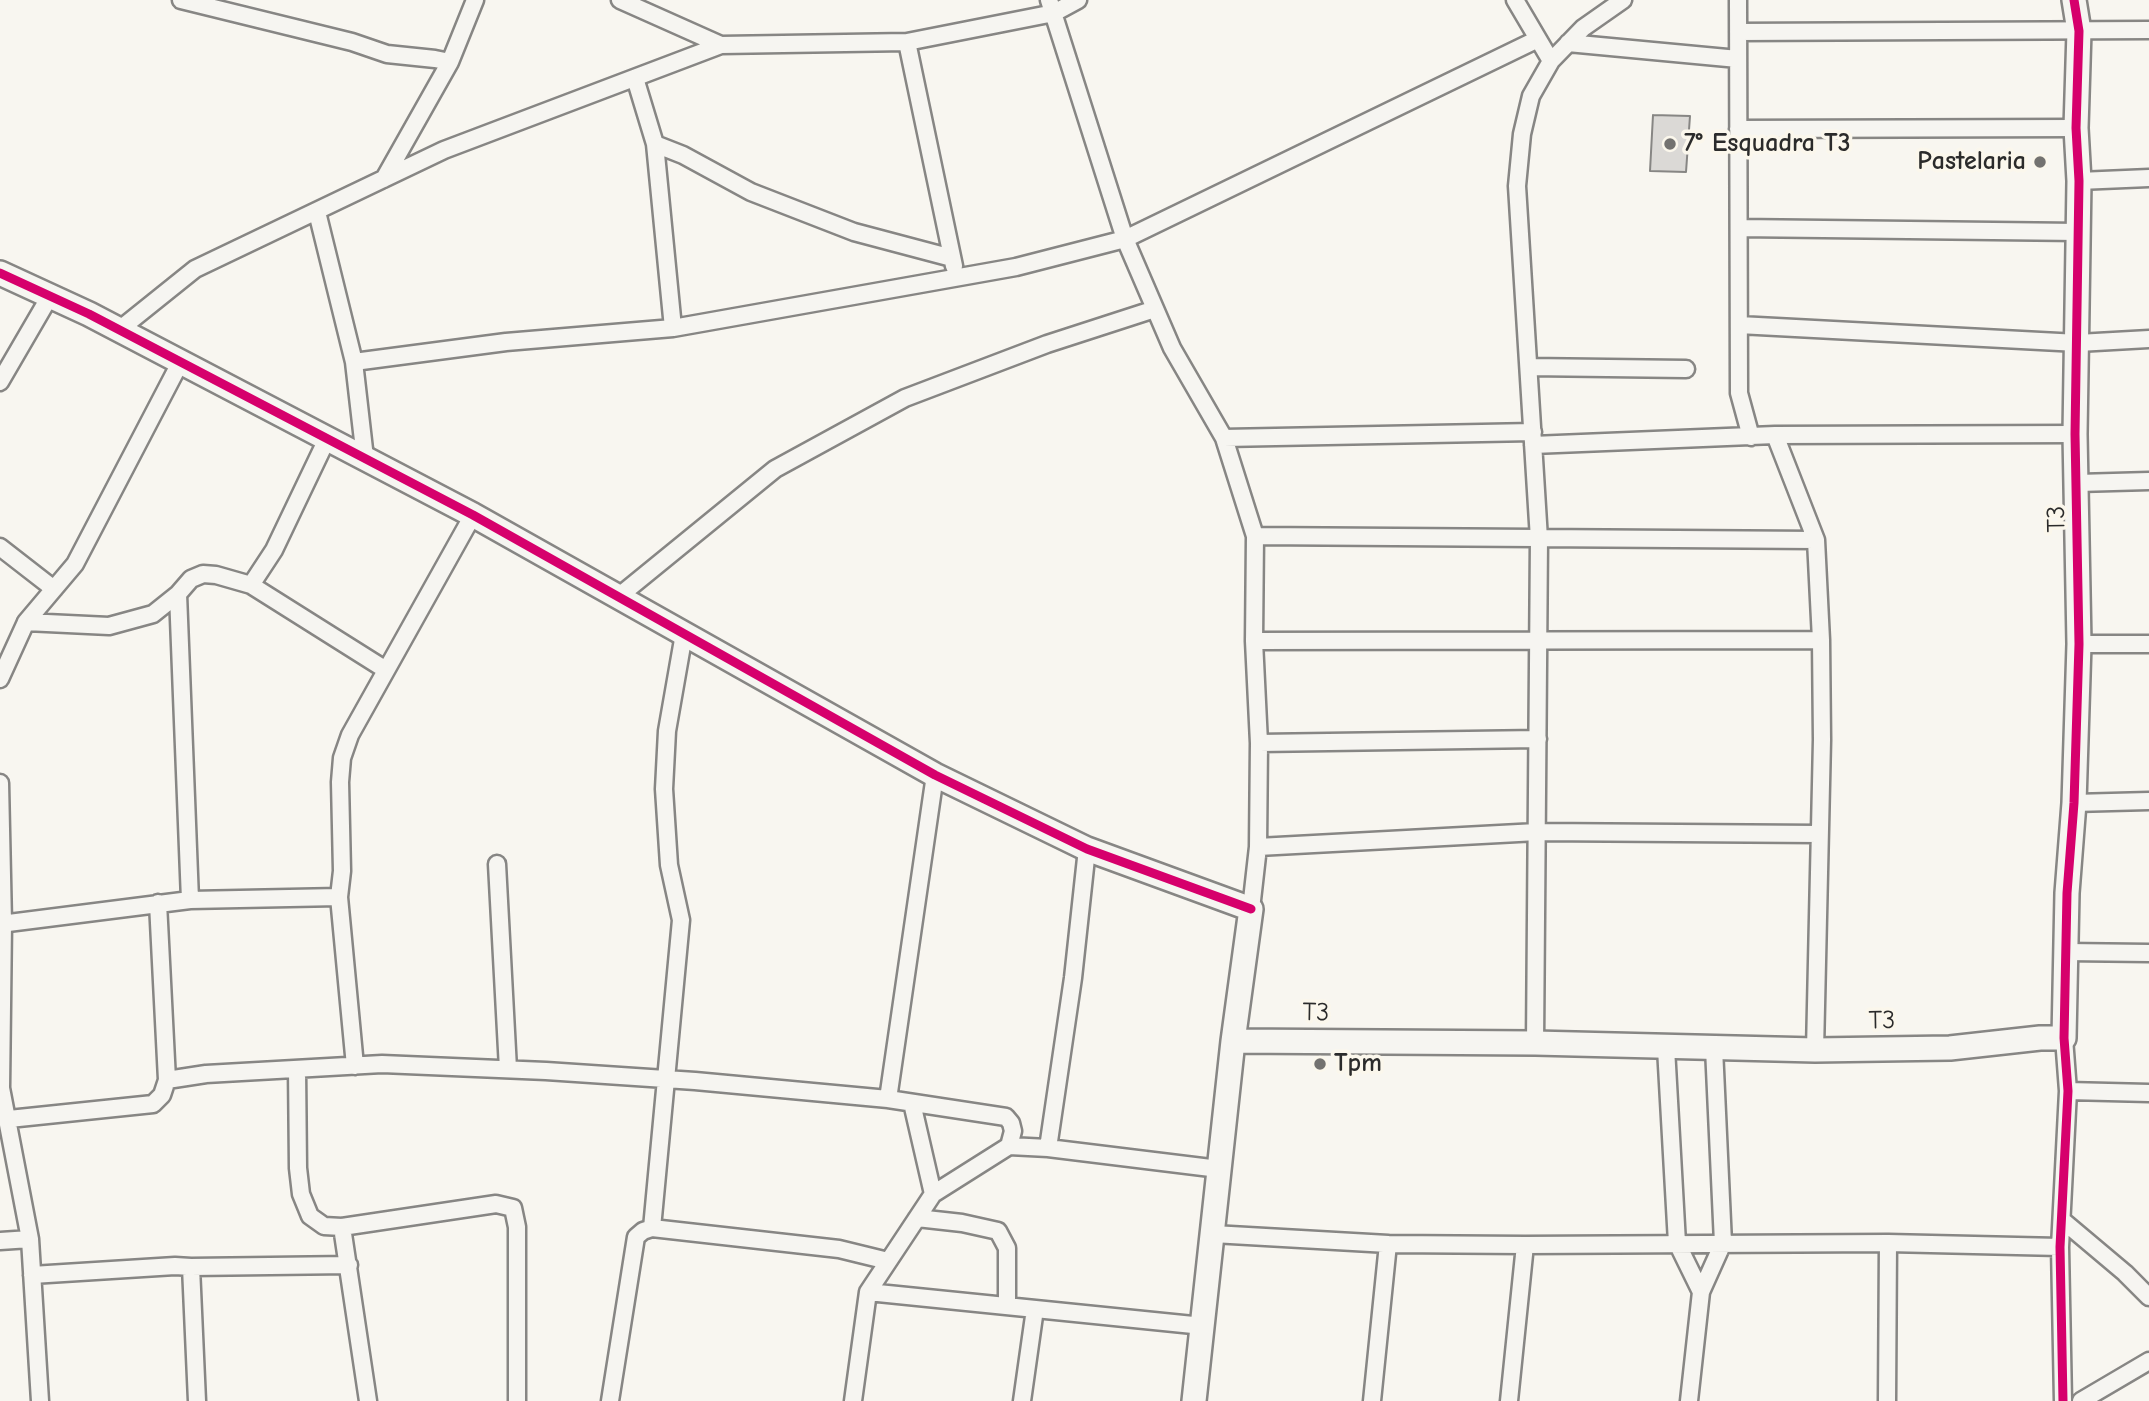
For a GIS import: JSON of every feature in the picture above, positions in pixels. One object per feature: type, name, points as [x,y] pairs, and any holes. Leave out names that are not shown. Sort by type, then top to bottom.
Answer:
[{"type":"street","points":[[181,0],[387,54],[450,62]]},
{"type":"street","points":[[384,180],[450,62],[475,0]]},
{"type":"street","points":[[620,0],[721,45]]},
{"type":"street","points":[[119,330],[195,269],[444,150],[721,45],[906,42],[1078,0]]},
{"type":"street","points":[[1515,0],[1551,61]]},
{"type":"street","points":[[1535,1043],[1539,539],[1517,186],[1522,134],[1531,96],[1551,61],[1568,43],[1583,28],[1623,0]]},
{"type":"street","points":[[1738,0],[1739,393],[1751,437]]},
{"type":"street","name":"T3","points":[[1233,1041],[1535,1043],[1815,1050],[1950,1048],[2064,1038],[2067,893],[2074,803],[2079,644],[2076,434],[2079,181],[2076,128],[2079,31],[2074,0]]},
{"type":"street","points":[[1052,6],[1125,239],[1172,348],[1224,438],[1255,536],[1258,847],[1233,1041],[1194,1401]]},
{"type":"street","points":[[1738,32],[2149,30]]},
{"type":"street","points":[[354,362],[506,342],[673,328],[1016,267],[1125,239],[1538,39]]},
{"type":"street","points":[[906,42],[957,278]]},
{"type":"street","points":[[1568,43],[1738,59]]},
{"type":"street","points":[[635,78],[655,144],[673,328]]},
{"type":"street","points":[[1738,128],[2076,128]]},
{"type":"street","points":[[655,144],[683,155],[751,192],[855,232],[952,258]]},
{"type":"street","points":[[2079,181],[2149,178]]},
{"type":"street","points":[[317,212],[354,362],[365,458]]},
{"type":"street","points":[[1739,228],[2078,232]]},
{"type":"street","points":[[0,273],[181,361],[473,515],[935,775],[1087,849],[1251,909]]},
{"type":"street","points":[[0,382],[50,296]]},
{"type":"street","points":[[618,597],[775,469],[905,398],[1047,344],[1155,309]]},
{"type":"street","points":[[1739,325],[2078,343],[2149,339]]},
{"type":"street","points":[[0,679],[26,622],[75,564],[181,361]]},
{"type":"street","points":[[1529,367],[1686,369]]},
{"type":"street","points":[[1224,438],[1533,439],[2076,434]]},
{"type":"street","points":[[1775,435],[1816,540],[1822,740],[1815,1050]]},
{"type":"street","points":[[251,585],[274,550],[327,439]]},
{"type":"street","points":[[2078,483],[2149,481]]},
{"type":"street","points":[[355,1066],[339,897],[342,871],[342,758],[350,735],[473,515]]},
{"type":"street","points":[[1255,536],[1816,540]]},
{"type":"street","points":[[0,547],[54,589]]},
{"type":"street","points":[[26,622],[109,626],[153,614],[178,594],[191,579],[203,574],[216,575],[251,585],[386,670]]},
{"type":"street","points":[[178,594],[190,901]]},
{"type":"street","points":[[652,1228],[681,920],[669,865],[664,789],[667,731],[684,634]]},
{"type":"street","points":[[1254,640],[1821,640]]},
{"type":"street","points":[[2079,644],[2149,644]]},
{"type":"street","points":[[1259,743],[1538,739]]},
{"type":"street","points":[[888,1099],[935,775]]},
{"type":"street","points":[[0,783],[1,1088],[30,1239],[40,1401]]},
{"type":"street","points":[[2074,803],[2149,801]]},
{"type":"street","points":[[1258,847],[1537,832],[1819,834]]},
{"type":"street","points":[[1048,1148],[1073,978],[1087,849]]},
{"type":"street","points":[[497,864],[508,1069]]},
{"type":"street","points":[[2,923],[158,903],[339,897]]},
{"type":"street","points":[[9,1119],[153,1104],[162,1095],[167,1080],[158,903]]},
{"type":"street","points":[[2066,952],[2149,953]]},
{"type":"street","points":[[2063,1401],[2060,1247],[2068,1091],[2064,1038]]},
{"type":"street","points":[[1666,1048],[1677,1243],[1701,1292]]},
{"type":"street","points":[[1689,1401],[1701,1292],[1723,1243],[1714,1048]]},
{"type":"street","points":[[167,1080],[206,1074],[382,1064],[667,1079],[888,1099],[1006,1118],[1013,1131],[1009,1146]]},
{"type":"street","points":[[297,1069],[298,1168],[301,1194],[310,1216],[324,1226],[342,1227],[496,1204],[513,1208],[517,1227],[516,1401]]},
{"type":"street","points":[[2068,1091],[2149,1093]]},
{"type":"street","points":[[912,1103],[933,1194]]},
{"type":"street","points":[[853,1401],[868,1292],[933,1194],[1009,1146],[1048,1148],[1219,1169]]},
{"type":"street","points":[[917,1218],[962,1223],[998,1231],[1007,1248],[1007,1306]]},
{"type":"street","points":[[2062,1220],[2149,1297]]},
{"type":"street","points":[[342,1227],[368,1401]]},
{"type":"street","points":[[611,1401],[636,1237],[643,1231],[652,1228],[839,1249],[888,1261]]},
{"type":"street","points":[[1213,1234],[1388,1244],[1888,1243],[2060,1247]]},
{"type":"street","points":[[0,1241],[30,1239]]},
{"type":"street","points":[[1887,1401],[1888,1243]]},
{"type":"street","points":[[1372,1401],[1388,1244]]},
{"type":"street","points":[[1509,1401],[1525,1245]]},
{"type":"street","points":[[32,1275],[175,1266],[349,1265]]},
{"type":"street","points":[[191,1267],[197,1401]]},
{"type":"street","points":[[868,1292],[1203,1326]]},
{"type":"street","points":[[1023,1401],[1035,1309]]},
{"type":"street","points":[[2081,1401],[2149,1361]]},
{"type":"building","name":"7° Esquadra T3","points":[[1653,115],[1690,116],[1686,172],[1650,171]]},
{"type":"cycle path","points":[[2063,1401],[2060,1247],[2068,1091],[2064,1038],[2067,893],[2074,803],[2079,644],[2075,434],[2079,31],[2074,0]]},
{"type":"cycle path","points":[[0,273],[89,314],[473,515],[935,775],[1087,849],[1251,909]]},
{"type":"place","name":"7° Esquadra T3","points":[[1670,144]]},
{"type":"place","name":"Pastelaria","points":[[2040,162]]},
{"type":"place","name":"Tpm","points":[[1320,1064]]}]
